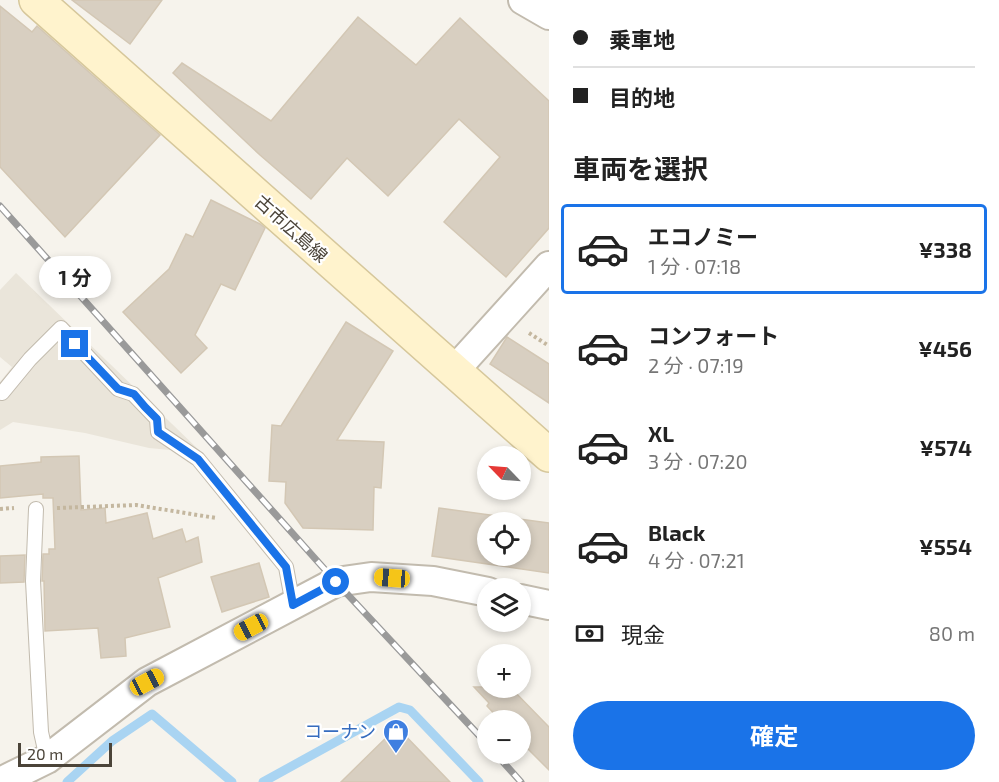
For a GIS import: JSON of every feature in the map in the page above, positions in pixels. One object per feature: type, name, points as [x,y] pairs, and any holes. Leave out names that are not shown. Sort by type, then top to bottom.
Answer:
[{"type":"main road","name":"古市広島線","points":[[36,0],[549,455]]},
{"type":"street","points":[[523,0],[549,15]]},
{"type":"street","points":[[453,372],[549,266]]},
{"type":"street","points":[[6,781],[47,759],[147,682],[336,582],[371,577],[433,581],[477,590]]},
{"type":"street","points":[[531,601],[549,605]]},
{"type":"lane","points":[[2,393],[30,359],[61,328],[118,389],[134,394],[157,419],[158,432],[198,459],[286,567],[293,605]]},
{"type":"lane","points":[[36,509],[33,581],[41,732],[47,759]]},
{"type":"path","points":[[0,509],[27,506],[36,509],[136,505],[201,514],[254,528]]},
{"type":"shaded area","points":[[16,273],[202,453],[149,448],[85,433],[13,422],[0,430],[0,382],[12,367],[0,357],[0,290]]},
{"type":"building","points":[[72,0],[162,0],[130,44]]},
{"type":"building","points":[[0,6],[32,32],[37,26],[160,135],[65,237],[0,167]]},
{"type":"building","points":[[358,17],[416,65],[460,18],[549,101],[549,228],[506,277],[444,222],[500,157],[459,119],[388,196],[347,158],[311,199],[260,155],[173,73],[182,63],[271,121]]},
{"type":"building","points":[[211,200],[265,228],[235,290],[221,284],[195,335],[207,348],[181,373],[123,312],[169,269],[186,234],[193,237]]},
{"type":"building","points":[[346,322],[393,351],[337,440],[384,442],[381,488],[374,487],[373,530],[303,528],[285,503],[286,482],[269,481],[272,425],[281,426]]},
{"type":"building","points":[[507,337],[549,364],[549,403],[490,364]]},
{"type":"building","points":[[79,456],[81,510],[105,508],[106,523],[147,513],[153,539],[182,529],[186,542],[198,537],[202,562],[158,578],[170,627],[125,638],[126,656],[101,658],[98,628],[45,631],[43,554],[49,554],[49,549],[55,549],[53,498],[43,498],[43,494],[0,498],[0,466],[41,462],[41,457]]},
{"type":"building","points":[[439,508],[477,513],[477,563],[432,556]]},
{"type":"building","points":[[531,521],[549,523],[549,573],[501,566],[531,566]]},
{"type":"building","points":[[25,555],[24,582],[0,583],[0,556]]},
{"type":"building","points":[[259,563],[269,597],[222,612],[211,577]]},
{"type":"building","points":[[484,698],[521,698],[549,727],[549,770],[531,752],[531,710],[491,710],[487,706],[489,703]]},
{"type":"building","name":"コーナン","points":[[397,727],[450,782],[341,782]]},
{"type":"waterway","points":[[263,782],[399,707],[410,710],[479,782]]},
{"type":"waterway","points":[[67,782],[112,741],[152,714],[232,782]]},
{"type":"railway","points":[[0,206],[336,582],[477,733]]},
{"type":"railway","points":[[505,764],[521,782]]},
{"type":"place","name":"コーナン","points":[[396,755]]},
{"type":"route","points":[[75,344],[118,389],[134,394],[157,419],[158,432],[198,459],[286,567],[293,605],[336,582]]}]
